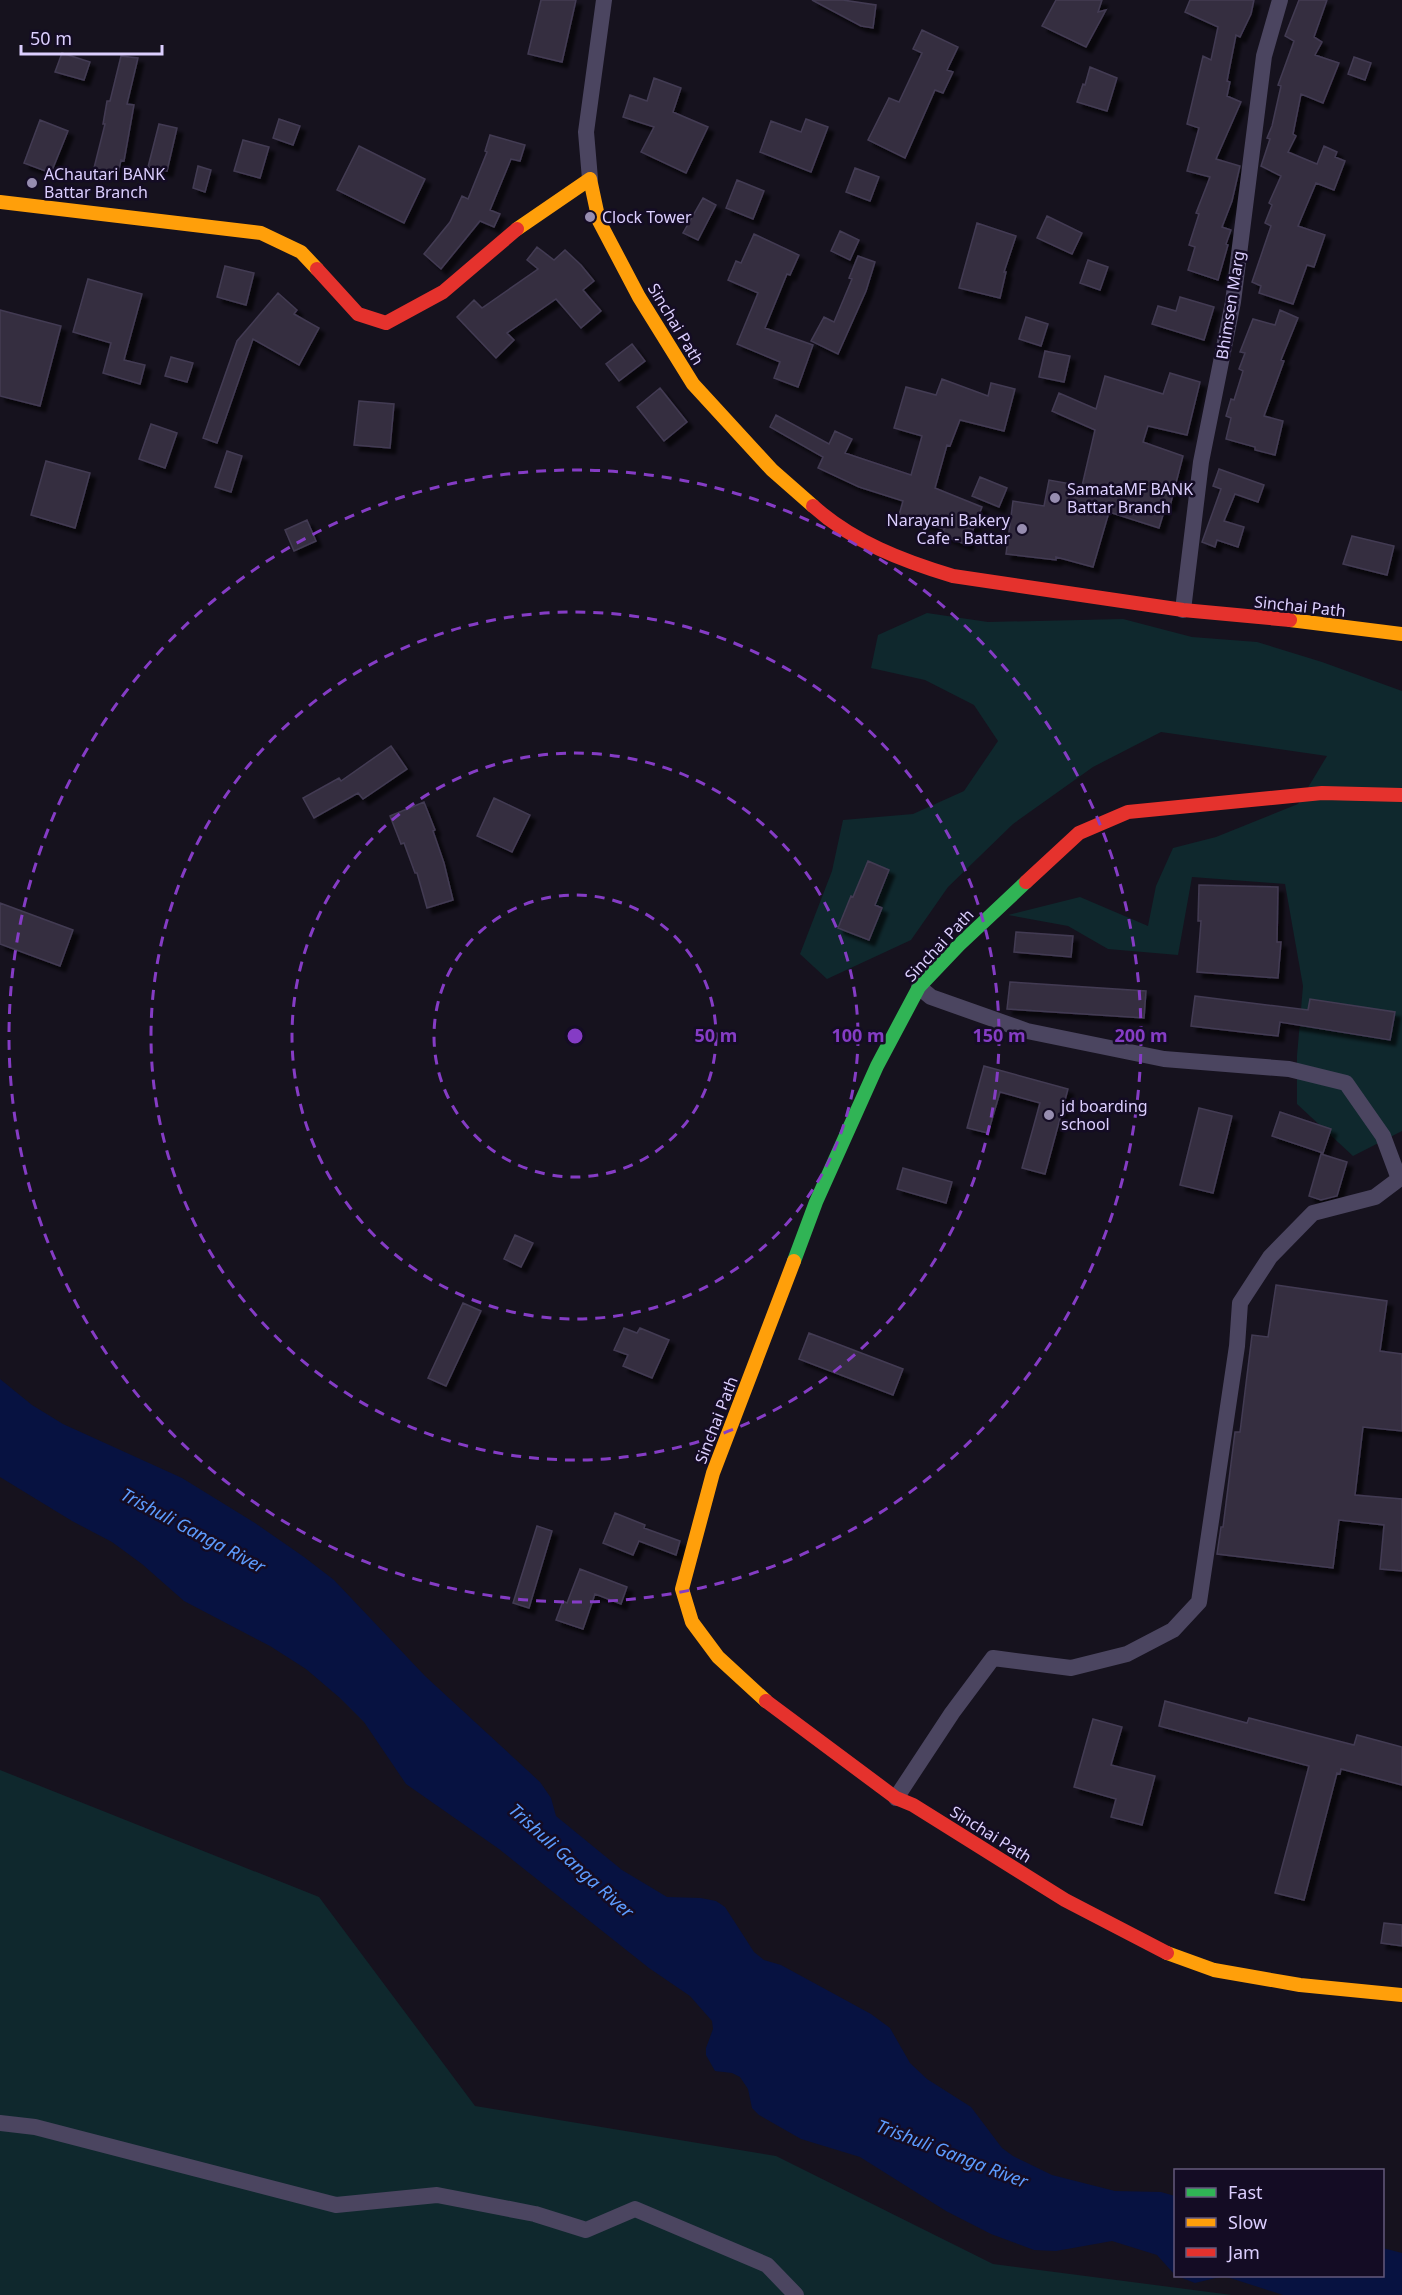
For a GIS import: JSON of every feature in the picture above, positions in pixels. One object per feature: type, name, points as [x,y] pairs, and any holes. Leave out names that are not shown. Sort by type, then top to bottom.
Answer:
[{"type":"street","points":[[0,202],[261,233],[301,252],[358,314],[386,323],[443,292],[527,221],[590,179],[586,132],[604,0]]},
{"type":"street","name":"Bhimsen Marg","points":[[1183,610],[1201,462],[1233,302],[1264,56],[1280,0]]},
{"type":"street","name":"Sinchai Path","points":[[590,179],[599,221],[639,297],[693,384],[772,470],[817,510],[861,541],[917,566],[953,576],[1183,610],[1302,621],[1402,634]]},
{"type":"street","name":"Sinchai Path","points":[[1402,795],[1322,793],[1128,812],[1078,833],[959,945],[919,987],[877,1066],[816,1202],[713,1473],[682,1589],[692,1622],[718,1657],[765,1700],[896,1798],[913,1805],[1065,1900],[1155,1948],[1214,1970],[1300,1985],[1402,1995]]},
{"type":"street","points":[[896,1798],[952,1713],[993,1658],[1071,1668],[1127,1654],[1173,1630],[1199,1602],[1237,1346],[1240,1303],[1270,1257],[1313,1214],[1375,1197],[1399,1179],[1383,1136],[1346,1083],[1289,1070],[1164,1059],[1027,1031],[931,997],[919,987]]},
{"type":"street","points":[[0,2123],[35,2127],[336,2205],[437,2196],[535,2214],[586,2230],[635,2209],[767,2265],[796,2295]]},
{"type":"green space","points":[[927,613],[988,622],[1123,619],[1192,637],[1257,642],[1322,662],[1402,691],[1402,1131],[1353,1156],[1297,1104],[1297,1056],[1303,986],[1285,884],[1192,877],[1178,955],[1108,949],[1068,926],[1008,915],[1080,897],[1148,926],[1156,886],[1173,848],[1216,837],[1298,804],[1327,756],[1161,732],[1093,767],[1013,824],[948,887],[911,940],[827,979],[800,954],[832,871],[843,820],[913,814],[964,791],[998,741],[974,705],[925,680],[871,668],[878,635]]},
{"type":"green space","points":[[0,1770],[319,1897],[475,2106],[776,2156],[993,2264],[1232,2295],[0,2295]]},
{"type":"water","name":"Trishuli Ganga River","points":[[0,1379],[32,1405],[63,1424],[182,1478],[255,1523],[334,1580],[425,1676],[540,1782],[551,1798],[556,1816],[622,1870],[667,1897],[701,1898],[716,1901],[725,1907],[754,1952],[764,1960],[781,1965],[871,2014],[890,2028],[910,2063],[927,2079],[971,2107],[1002,2148],[1013,2156],[1052,2175],[1115,2191],[1161,2192],[1174,2196],[1174,2274],[1157,2255],[1112,2241],[1056,2251],[1034,2250],[991,2234],[946,2211],[860,2157],[801,2139],[759,2115],[752,2108],[748,2089],[740,2077],[732,2073],[715,2071],[706,2055],[706,2048],[713,2029],[712,2021],[690,1996],[649,1968],[499,1849],[406,1784],[364,1722],[306,1669],[270,1646],[184,1601],[142,1564],[112,1542],[72,1521],[0,1477]]},
{"type":"water","points":[[1384,2248],[1402,2253],[1402,2295],[1283,2295],[1227,2277],[1384,2277]]},
{"type":"water","points":[[1180,2277],[1220,2277],[1195,2283]]},
{"type":"building","points":[[541,0],[576,0],[562,62],[528,54]]},
{"type":"building","points":[[812,0],[843,0],[876,5],[873,28],[861,26]]},
{"type":"building","points":[[1056,0],[1102,0],[1098,12],[1106,10],[1086,47],[1042,26]]},
{"type":"building","points":[[1190,0],[1254,0],[1251,14],[1240,37],[1236,35],[1227,81],[1230,82],[1227,96],[1241,102],[1216,159],[1240,166],[1232,201],[1222,227],[1231,230],[1218,280],[1188,270],[1195,247],[1189,245],[1199,214],[1196,213],[1210,177],[1187,171],[1199,128],[1187,124],[1203,56],[1211,60],[1218,27],[1185,12]]},
{"type":"building","points":[[1299,0],[1327,0],[1314,37],[1322,42],[1315,55],[1339,63],[1323,103],[1301,94],[1293,134],[1296,136],[1288,152],[1317,164],[1324,146],[1337,152],[1335,157],[1345,161],[1334,190],[1316,183],[1298,226],[1325,235],[1314,267],[1307,265],[1293,304],[1259,293],[1261,286],[1252,282],[1271,226],[1265,223],[1272,205],[1269,203],[1281,176],[1261,166],[1270,139],[1267,138],[1281,86],[1278,85],[1294,41],[1285,36]]},
{"type":"building","points":[[922,30],[958,47],[947,70],[953,72],[943,93],[935,90],[905,158],[868,140],[889,98],[899,102],[922,53],[913,49]]},
{"type":"building","points":[[62,53],[90,62],[84,80],[55,72]]},
{"type":"building","points":[[121,56],[138,58],[127,104],[134,105],[124,161],[121,160],[118,174],[94,168],[105,124],[103,124],[107,101],[110,101]]},
{"type":"building","points":[[1354,57],[1371,63],[1365,80],[1348,74]]},
{"type":"building","points":[[1090,67],[1117,78],[1107,111],[1077,102]]},
{"type":"building","points":[[654,78],[681,88],[673,112],[708,127],[686,173],[641,152],[654,127],[623,117],[630,95],[647,101]]},
{"type":"building","points":[[279,119],[300,126],[293,145],[273,138]]},
{"type":"building","points":[[806,119],[828,127],[811,172],[760,152],[771,121],[801,132]]},
{"type":"building","points":[[40,120],[68,131],[51,173],[24,163]]},
{"type":"building","points":[[159,124],[177,128],[167,171],[148,167]]},
{"type":"building","points":[[490,135],[525,145],[520,161],[511,159],[490,210],[500,214],[494,227],[480,221],[441,269],[424,254],[450,222],[462,196],[468,199],[487,152],[485,151]]},
{"type":"building","points":[[243,140],[269,147],[260,178],[234,171]]},
{"type":"building","points":[[359,146],[425,179],[404,223],[337,190]]},
{"type":"building","points":[[198,166],[211,170],[205,192],[193,188]]},
{"type":"building","points":[[855,168],[879,177],[870,201],[846,192]]},
{"type":"building","points":[[737,180],[764,191],[753,219],[726,208]]},
{"type":"building","points":[[703,198],[716,205],[698,240],[683,233]]},
{"type":"building","points":[[1047,216],[1082,233],[1072,254],[1037,238]]},
{"type":"building","points":[[977,223],[1016,236],[1004,272],[1006,272],[1000,298],[959,288]]},
{"type":"building","points":[[840,231],[859,240],[850,260],[831,251]]},
{"type":"building","points":[[754,234],[799,255],[790,275],[787,274],[765,328],[813,345],[798,387],[774,378],[780,362],[737,344],[758,293],[728,280],[736,261],[741,263]]},
{"type":"building","points":[[537,247],[554,260],[565,250],[581,265],[594,281],[583,290],[601,311],[581,328],[556,299],[507,333],[514,340],[496,358],[457,317],[474,300],[482,308],[538,269],[527,260]]},
{"type":"building","points":[[858,256],[875,262],[866,291],[838,354],[811,341],[824,317],[834,322],[852,279],[849,278]]},
{"type":"building","points":[[1088,260],[1108,267],[1100,290],[1080,283]]},
{"type":"building","points":[[225,266],[254,273],[246,305],[217,297]]},
{"type":"building","points":[[88,279],[142,294],[124,360],[145,365],[140,384],[103,373],[111,343],[73,332]]},
{"type":"building","points":[[278,293],[297,310],[294,314],[319,328],[299,365],[253,339],[217,443],[203,438],[237,341]]},
{"type":"building","points":[[1180,297],[1214,307],[1204,340],[1152,324],[1158,306],[1176,311]]},
{"type":"building","points":[[0,310],[61,326],[40,406],[0,396]]},
{"type":"building","points":[[1280,310],[1298,318],[1281,360],[1284,361],[1264,416],[1283,421],[1275,455],[1226,439],[1231,418],[1226,416],[1231,399],[1234,400],[1243,371],[1239,369],[1245,353],[1240,352],[1253,319],[1275,325]]},
{"type":"building","points":[[1026,317],[1048,324],[1041,346],[1019,339]]},
{"type":"building","points":[[632,344],[645,361],[619,381],[606,364]]},
{"type":"building","points":[[1045,351],[1070,356],[1064,382],[1039,377]]},
{"type":"building","points":[[171,357],[193,363],[187,382],[165,376]]},
{"type":"building","points":[[1170,373],[1200,382],[1187,435],[1148,426],[1143,442],[1183,456],[1170,506],[1166,505],[1159,528],[1109,512],[1093,567],[1056,557],[1056,560],[1006,554],[1013,501],[1044,506],[1049,480],[1082,486],[1095,430],[1052,411],[1059,393],[1096,409],[1105,376],[1163,394]]},
{"type":"building","points":[[942,379],[988,396],[991,383],[1015,389],[1004,431],[960,420],[950,446],[947,445],[935,488],[982,507],[967,545],[942,535],[944,529],[899,515],[903,501],[859,487],[818,468],[823,457],[770,427],[776,415],[829,444],[835,431],[852,439],[845,453],[911,475],[922,436],[894,428],[906,387],[936,395]]},
{"type":"building","points":[[660,388],[687,422],[664,441],[637,407]]},
{"type":"building","points":[[359,401],[394,404],[390,448],[354,445]]},
{"type":"building","points":[[151,424],[177,433],[165,468],[139,459]]},
{"type":"building","points":[[227,451],[242,456],[231,492],[215,487]]},
{"type":"building","points":[[46,461],[90,473],[75,528],[31,515]]},
{"type":"building","points":[[1219,469],[1264,485],[1258,502],[1235,494],[1224,521],[1244,527],[1238,547],[1217,540],[1215,547],[1202,542],[1221,489],[1213,486]]},
{"type":"building","points":[[980,477],[1007,488],[999,507],[972,496]]},
{"type":"building","points":[[307,520],[316,541],[294,551],[285,530]]},
{"type":"building","points":[[1352,536],[1394,546],[1387,575],[1343,564]]},
{"type":"building","points":[[391,746],[407,769],[363,799],[358,793],[314,818],[303,798],[339,778],[341,781]]},
{"type":"building","points":[[494,798],[530,815],[512,852],[477,836]]},
{"type":"building","points":[[424,802],[435,830],[433,831],[453,900],[427,908],[417,873],[415,873],[404,843],[401,844],[390,816]]},
{"type":"building","points":[[868,861],[889,870],[875,905],[882,908],[869,940],[838,928]]},
{"type":"building","points":[[1199,885],[1278,887],[1277,942],[1281,942],[1278,978],[1197,972],[1201,921],[1198,921]]},
{"type":"building","points":[[0,903],[73,930],[60,966],[0,944]]},
{"type":"building","points":[[1016,932],[1073,936],[1071,957],[1014,952]]},
{"type":"building","points":[[1010,982],[1146,991],[1144,1018],[1007,1009]]},
{"type":"building","points":[[1195,996],[1308,1010],[1310,999],[1395,1012],[1390,1040],[1280,1022],[1278,1036],[1191,1026]]},
{"type":"building","name":"jd boarding school","points":[[984,1066],[1068,1089],[1045,1174],[1022,1168],[1040,1103],[1000,1092],[988,1133],[967,1128]]},
{"type":"building","points":[[1199,1108],[1232,1116],[1213,1193],[1180,1185]]},
{"type":"building","points":[[1280,1112],[1331,1129],[1323,1153],[1272,1136]]},
{"type":"building","points":[[1321,1154],[1347,1162],[1337,1196],[1321,1200],[1309,1196]]},
{"type":"building","points":[[903,1168],[952,1182],[946,1203],[897,1189]]},
{"type":"building","points":[[515,1235],[533,1243],[521,1267],[504,1259]]},
{"type":"building","points":[[1276,1285],[1387,1301],[1380,1351],[1402,1354],[1402,1431],[1363,1427],[1355,1495],[1402,1499],[1402,1571],[1380,1569],[1384,1525],[1339,1520],[1333,1568],[1217,1554],[1221,1527],[1223,1527],[1235,1432],[1240,1432],[1252,1335],[1268,1337]]},
{"type":"building","points":[[463,1303],[481,1311],[446,1386],[428,1378]]},
{"type":"building","points":[[624,1328],[637,1333],[640,1328],[669,1340],[652,1378],[623,1366],[628,1355],[614,1350]]},
{"type":"building","points":[[809,1333],[903,1369],[893,1395],[799,1359]]},
{"type":"building","points":[[615,1513],[645,1525],[644,1528],[680,1541],[676,1555],[639,1541],[633,1555],[603,1543]]},
{"type":"building","points":[[537,1526],[552,1531],[529,1608],[513,1603]]},
{"type":"building","points":[[580,1569],[627,1587],[621,1604],[595,1594],[583,1629],[556,1620],[563,1601],[567,1603]]},
{"type":"building","points":[[1165,1701],[1247,1723],[1249,1718],[1354,1745],[1357,1735],[1402,1747],[1402,1785],[1341,1769],[1340,1774],[1337,1773],[1304,1900],[1275,1893],[1309,1766],[1159,1726]]},
{"type":"building","points":[[1093,1719],[1122,1727],[1111,1765],[1155,1776],[1142,1825],[1111,1817],[1116,1799],[1074,1787]]},
{"type":"building","points":[[1384,1923],[1402,1925],[1402,1946],[1381,1943]]},
{"type":"traffic: fast","points":[[794,1261],[816,1202],[877,1066],[919,987],[959,945],[1026,882]]},
{"type":"traffic: slow","points":[[517,229],[590,179],[599,221],[639,297],[693,384],[772,470],[813,506]]},
{"type":"traffic: slow","points":[[0,202],[261,233],[301,252],[317,269]]},
{"type":"traffic: slow","points":[[1290,620],[1402,634]]},
{"type":"traffic: slow","points":[[766,1701],[718,1657],[692,1622],[682,1589],[713,1473],[794,1261]]},
{"type":"traffic: slow","points":[[1167,1953],[1214,1970],[1300,1985],[1402,1995]]},
{"type":"traffic: jam","points":[[317,269],[358,314],[386,323],[443,292],[517,229]]},
{"type":"traffic: jam","points":[[813,506],[828,519],[879,549],[953,576],[1183,610],[1290,620]]},
{"type":"traffic: jam","points":[[1026,882],[1079,833],[1128,812],[1322,793],[1402,795]]},
{"type":"traffic: jam","points":[[766,1701],[896,1798],[913,1805],[1065,1900],[1167,1953]]},
{"type":"place","name":"AChautari BANK Battar Branch","points":[[32,183]]},
{"type":"place","name":"Clock Tower","points":[[590,217]]},
{"type":"place","name":"SamataMF BANK Battar Branch","points":[[1055,498]]},
{"type":"place","name":"Narayani Bakery Cafe - Battar","points":[[1022,529]]},
{"type":"place","name":"jd boarding school","points":[[1049,1115]]}]
